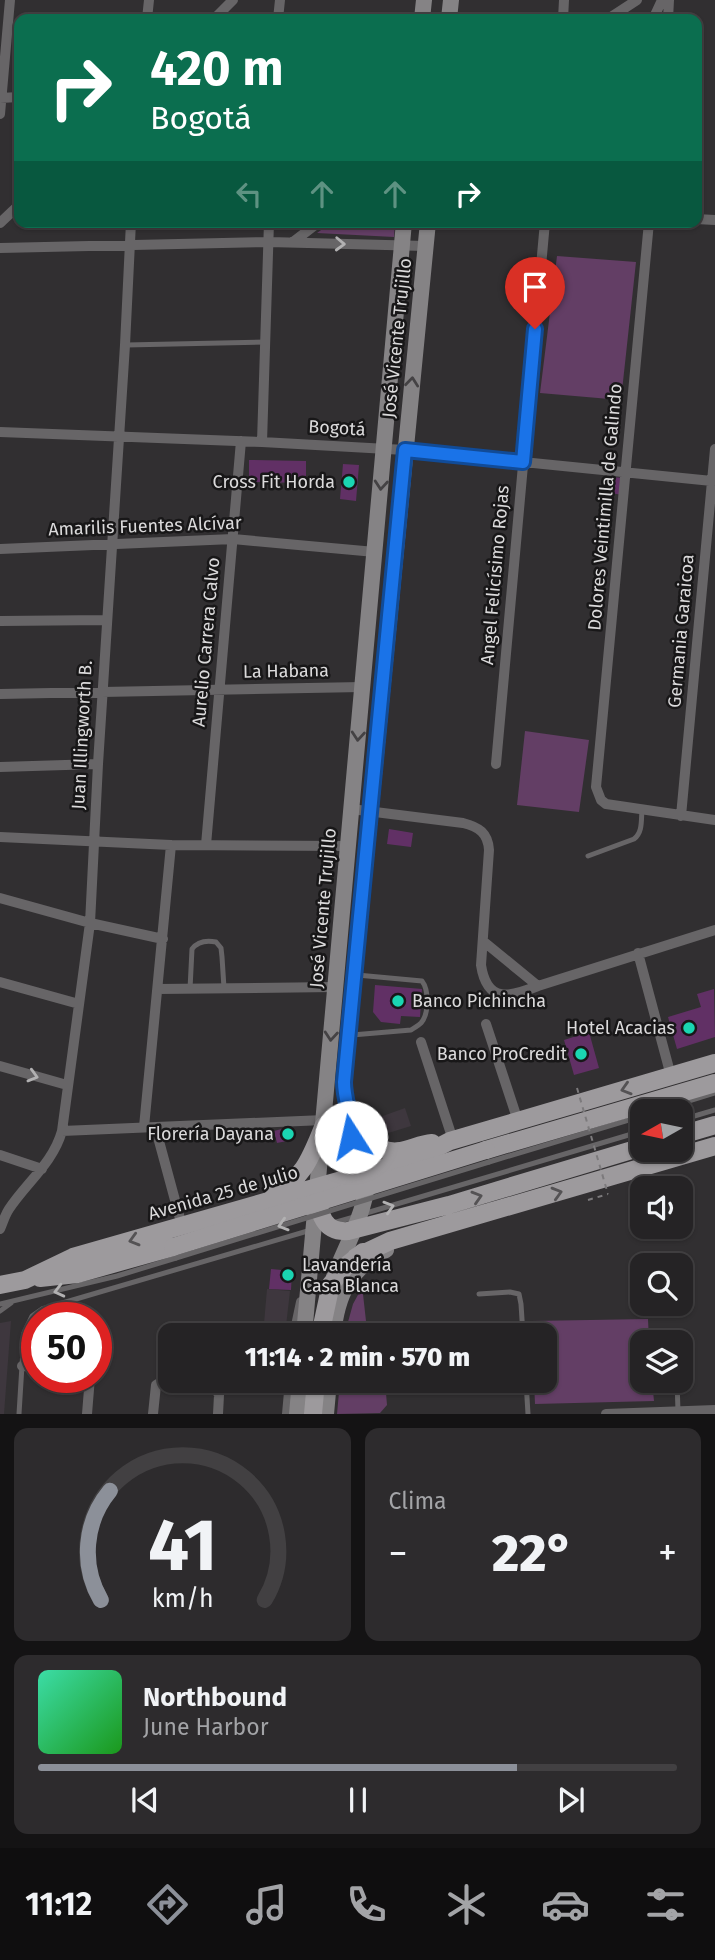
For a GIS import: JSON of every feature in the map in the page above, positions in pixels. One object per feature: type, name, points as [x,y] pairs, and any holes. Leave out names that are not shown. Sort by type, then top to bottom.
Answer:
[{"type":"main road","name":"José Vicente Trujillo","points":[[317,1191],[403,228]]},
{"type":"main road","name":"José Vicente Trujillo","points":[[331,1284],[357,1222],[366,1190],[365,1161],[349,1115],[344,1082],[427,228]]},
{"type":"main road","name":"Avenida 25 de Julio","points":[[25,1280],[73,1257],[252,1206],[317,1191],[415,1159],[451,1141],[715,1063]]},
{"type":"main road","name":"Avenida 25 de Julio","points":[[0,1285],[77,1274],[175,1253],[715,1083]]},
{"type":"main road","points":[[324,1127],[332,1146],[346,1144],[351,1137],[349,1115]]},
{"type":"main road","points":[[349,1115],[360,1133],[387,1150],[451,1141]]},
{"type":"main road","points":[[693,1131],[715,1125]]},
{"type":"main road","points":[[252,1206],[283,1189],[300,1175],[308,1164],[324,1127]]},
{"type":"main road","points":[[356,1257],[380,1245],[715,1146]]},
{"type":"main road","points":[[305,1323],[311,1262],[320,1227],[340,1231],[357,1222],[449,1205],[630,1151]]},
{"type":"main road","name":"Avenida 25 de Julio","points":[[317,1191],[320,1227]]},
{"type":"main road","points":[[323,1323],[331,1284],[356,1257],[384,1237],[449,1205]]},
{"type":"main road","points":[[335,1323],[338,1303],[344,1289],[358,1270],[382,1251],[421,1233]]},
{"type":"main road","points":[[297,1414],[299,1393]]},
{"type":"main road","points":[[313,1414],[315,1393]]},
{"type":"main road","points":[[326,1414],[328,1393]]},
{"type":"street","points":[[0,114],[10,0]]},
{"type":"street","points":[[219,14],[233,0]]},
{"type":"street","points":[[616,14],[637,0]]},
{"type":"street","points":[[0,223],[14,210]]},
{"type":"street","name":"Juan Illingworth B.","points":[[0,1229],[9,1209],[55,1150],[62,1131],[90,923],[130,228]]},
{"type":"street","points":[[262,442],[269,228]]},
{"type":"street","points":[[293,242],[311,228]]},
{"type":"street","name":"Angel Felicísimo Rojas","points":[[496,764],[544,228]]},
{"type":"street","name":"Dolores Veintimilla de Galindo","points":[[642,809],[607,804],[597,795],[596,787],[648,228]]},
{"type":"street","points":[[0,248],[268,242],[425,246]]},
{"type":"street","name":"Bogotá","points":[[0,432],[405,450],[712,481]]},
{"type":"street","name":"Aurelio Carrera Calvo","points":[[206,845],[241,441]]},
{"type":"street","name":"Germania Garaicoa","points":[[681,816],[711,539],[715,449]]},
{"type":"street","name":"Amarilis Fuentes Alcívar","points":[[0,549],[233,539],[375,552]]},
{"type":"street","points":[[0,621],[107,620]]},
{"type":"street","name":"La Habana","points":[[0,694],[362,687]]},
{"type":"street","points":[[0,767],[98,764]]},
{"type":"street","points":[[351,809],[473,825],[486,835],[489,850],[481,965],[488,986],[501,994],[508,996],[715,930]]},
{"type":"street","points":[[642,809],[715,820]]},
{"type":"street","points":[[0,837],[171,845],[348,846]]},
{"type":"street","points":[[144,1127],[171,845]]},
{"type":"street","points":[[0,898],[90,923],[163,939]]},
{"type":"street","points":[[482,941],[538,986]]},
{"type":"street","points":[[638,953],[671,1076]]},
{"type":"street","points":[[0,982],[79,1004]]},
{"type":"street","points":[[158,989],[335,987]]},
{"type":"street","points":[[486,1024],[518,1121]]},
{"type":"street","points":[[421,1042],[451,1141]]},
{"type":"street","points":[[0,1066],[67,1085]]},
{"type":"street","points":[[62,1131],[144,1127],[324,1127]]},
{"type":"street","points":[[159,1141],[182,1226]]},
{"type":"street","points":[[0,1155],[42,1169]]},
{"type":"street","points":[[297,1323],[311,1262]]},
{"type":"street","points":[[153,1414],[156,1385],[161,1382],[213,1388],[219,1395],[218,1414]]},
{"type":"street","points":[[87,1414],[89,1393]]},
{"type":"street","points":[[287,1414],[289,1393]]},
{"type":"street","points":[[606,1414],[715,1410]]},
{"type":"lane","points":[[125,345],[267,342]]},
{"type":"lane","points":[[588,856],[638,836],[642,809]]},
{"type":"lane","points":[[190,989],[192,949],[196,944],[210,941],[216,942],[220,947],[224,988]]},
{"type":"lane","points":[[349,1035],[411,1030],[424,1019],[426,1011],[426,986],[422,981],[354,975]]},
{"type":"lane","points":[[693,1100],[715,1093]]},
{"type":"lane","points":[[693,1116],[715,1110]]},
{"type":"lane","name":"Avenida 25 de Julio","points":[[487,1156],[630,1118]]},
{"type":"lane","points":[[357,1222],[630,1135]]},
{"type":"lane","points":[[66,1302],[320,1227]]},
{"type":"lane","name":"Avenida 25 de Julio","points":[[0,1304],[117,1276],[175,1253]]},
{"type":"lane","points":[[479,1294],[519,1294],[523,1323]]},
{"type":"lane","name":"Avenida 25 de Julio","points":[[0,1311],[14,1301]]},
{"type":"lane","points":[[19,1414],[21,1382]]},
{"type":"lane","points":[[527,1393],[528,1414]]},
{"type":"lane","points":[[677,1393],[678,1411]]},
{"type":"path","points":[[577,1088],[608,1194],[588,1200]]},
{"type":"shaded area","points":[[324,228],[395,228],[394,237],[317,233]]},
{"type":"shaded area","points":[[557,256],[636,262],[621,400],[540,393]]},
{"type":"shaded area","points":[[525,731],[589,740],[579,812],[517,805]]},
{"type":"shaded area","points":[[405,1108],[411,1126],[385,1134],[380,1117]]},
{"type":"shaded area","points":[[267,1289],[290,1291],[286,1323],[264,1323]]},
{"type":"shaded area","points":[[359,1293],[363,1294],[366,1321],[348,1322],[353,1304]]},
{"type":"shaded area","points":[[648,1319],[648,1330],[630,1330],[630,1393],[653,1393],[654,1401],[535,1404],[535,1393],[557,1393],[557,1323],[531,1321]]},
{"type":"shaded area","points":[[11,1321],[4,1414],[0,1414],[0,1323]]},
{"type":"shaded area","points":[[339,1393],[386,1393],[387,1405],[380,1413],[337,1414]]},
{"type":"building","points":[[249,460],[306,461],[306,483],[249,482]]},
{"type":"building","name":"Cross Fit Horda","points":[[343,464],[359,465],[356,501],[340,499]]},
{"type":"building","points":[[611,477],[624,478],[623,495],[610,493]]},
{"type":"building","points":[[389,829],[413,833],[411,847],[387,844]]},
{"type":"building","name":"Banco Pichincha","points":[[375,985],[422,989],[420,1017],[401,1016],[400,1024],[381,1022],[373,1012]]},
{"type":"building","name":"Hotel Acacias","points":[[714,989],[715,1037],[677,1049],[668,1017],[701,1007],[697,994]]},
{"type":"building","name":"Banco ProCredit","points":[[589,1032],[599,1068],[574,1075],[564,1040]]},
{"type":"building","points":[[289,1127],[292,1140],[277,1143],[274,1131]]},
{"type":"building","points":[[271,1269],[292,1271],[291,1290],[269,1289]]},
{"type":"place","name":"Cross Fit Horda","points":[[349,482]]},
{"type":"place","name":"Banco Pichincha","points":[[398,1001]]},
{"type":"place","name":"Hotel Acacias","points":[[689,1028]]},
{"type":"place","name":"Banco ProCredit","points":[[581,1054]]},
{"type":"place","name":"Florería Dayana","points":[[288,1134]]},
{"type":"place","name":"Lavandería Casa Blanca","points":[[288,1275]]},
{"type":"route","points":[[351,1137],[344,1082],[405,450],[523,462],[535,329]]}]
